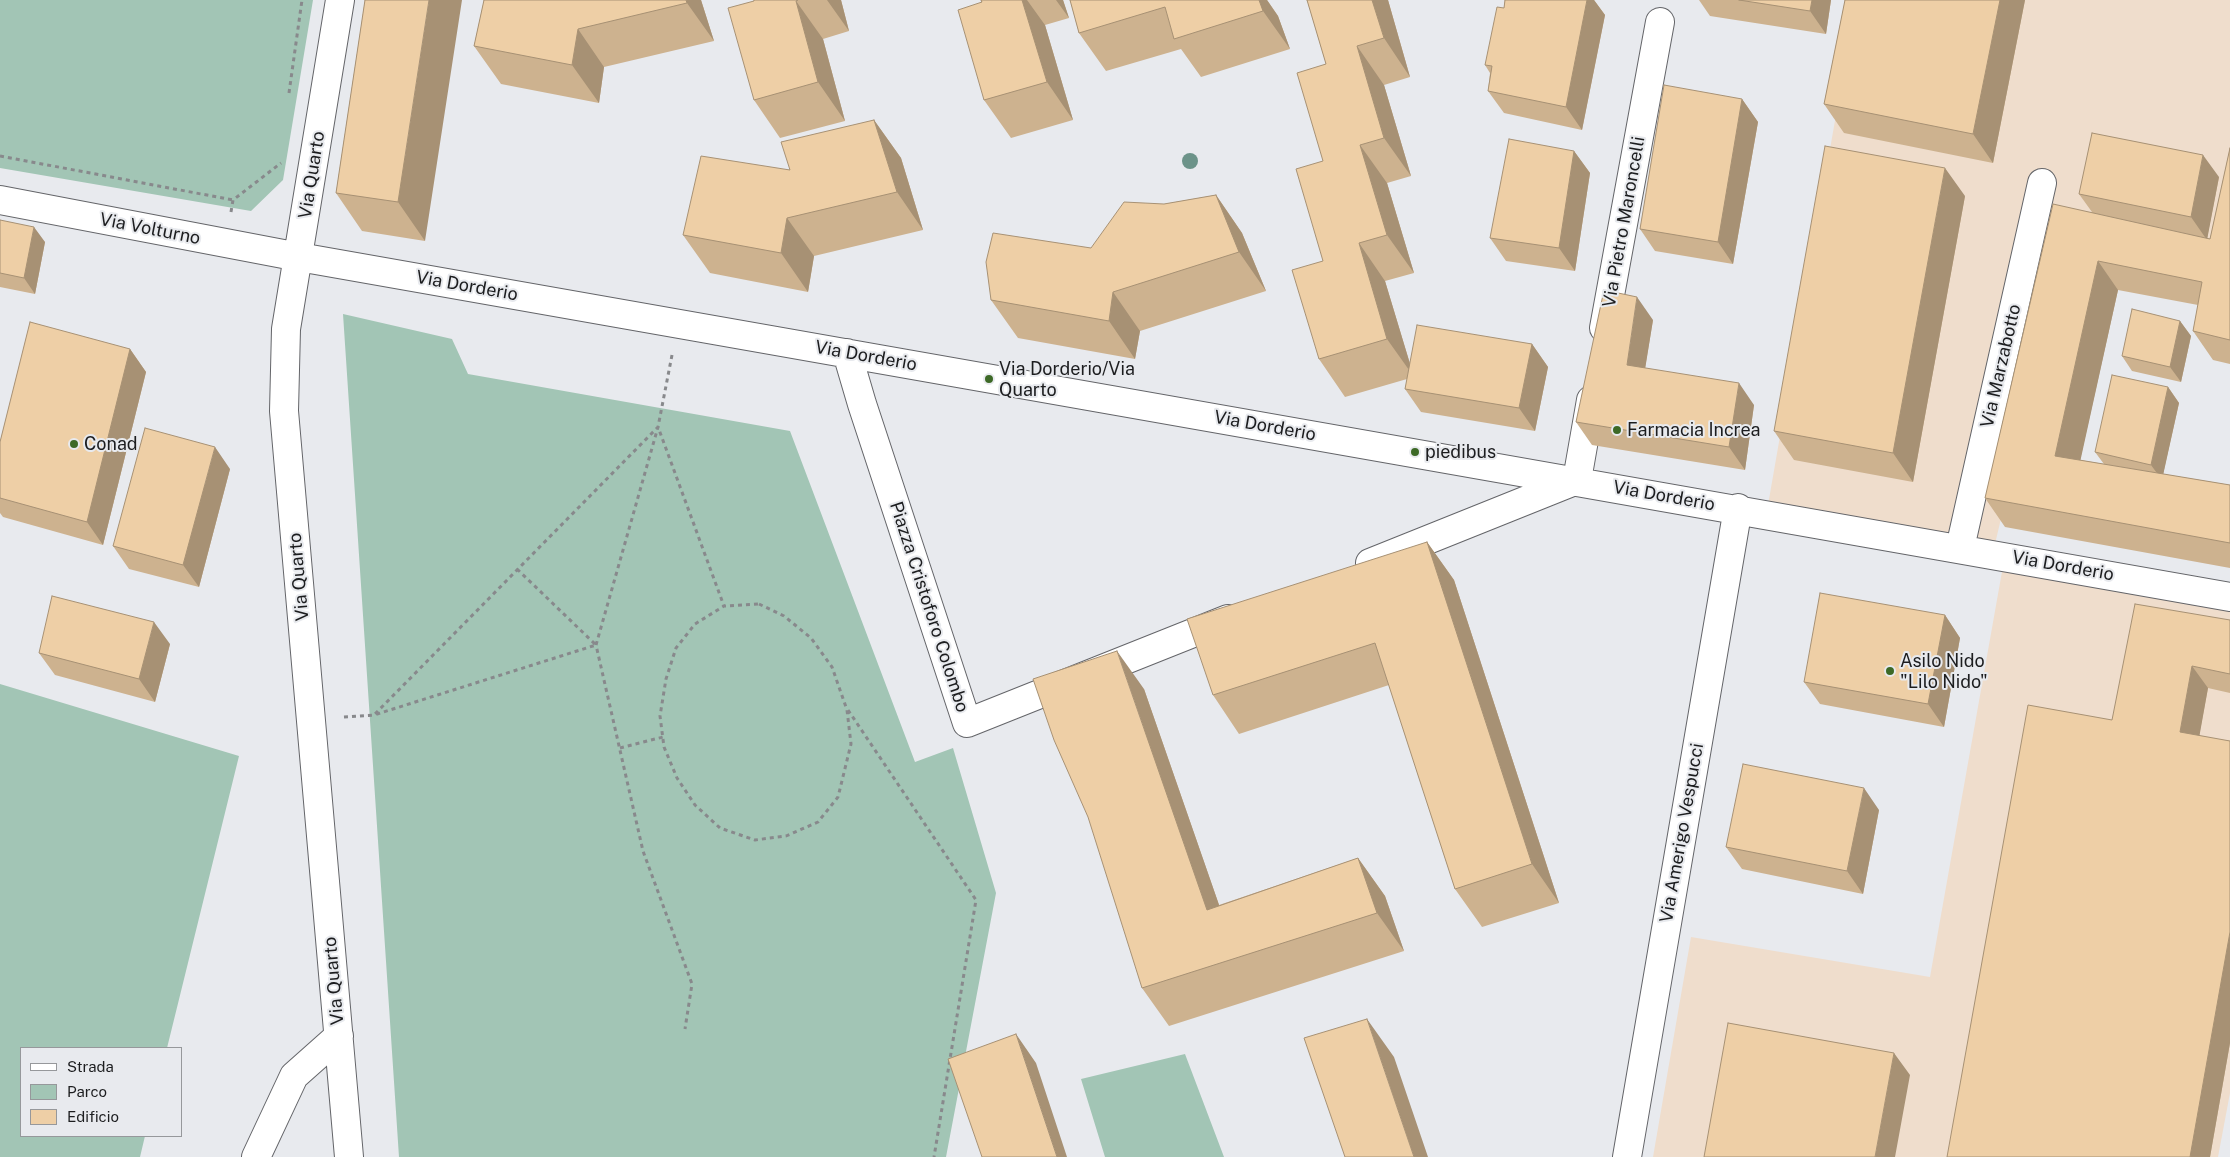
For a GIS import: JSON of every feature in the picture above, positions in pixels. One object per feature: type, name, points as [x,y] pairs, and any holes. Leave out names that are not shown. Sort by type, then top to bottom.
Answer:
[{"type":"street","name":"Via Quarto","points":[[340,0],[300,257],[286,329],[284,410],[349,1157]]},
{"type":"street","name":"Via Pietro Maroncelli","points":[[1577,480],[1660,22]]},
{"type":"street","name":"Via Marzabotto","points":[[1960,548],[2042,183]]},
{"type":"street","name":"Via Volturno","points":[[0,200],[300,257]]},
{"type":"street","name":"Via Dorderio","points":[[300,257],[1738,508],[2230,597]]},
{"type":"street","name":"Piazza Cristoforo Colombo","points":[[847,352],[862,404],[967,723],[1254,609]]},
{"type":"street","points":[[1346,572],[1577,480]]},
{"type":"street","name":"Via Amerigo Vespucci","points":[[1627,1157],[1738,508]]},
{"type":"street","points":[[256,1157],[294,1076],[339,1036]]},
{"type":"path","points":[[288,95],[302,0]]},
{"type":"path","points":[[0,156],[233,200]]},
{"type":"path","points":[[226,243],[233,200],[278,162],[314,168]]},
{"type":"path","points":[[678,323],[658,427],[596,645],[643,851],[692,984],[685,1029]]},
{"type":"path","points":[[596,645],[374,715],[658,427]]},
{"type":"path","points":[[658,427],[724,606]]},
{"type":"path","points":[[517,570],[596,645]]},
{"type":"path","points":[[759,604],[784,616],[811,638],[832,667],[847,710],[851,744],[838,797],[818,822],[786,836],[755,840],[720,828],[695,805],[676,778],[664,747],[660,716],[666,679],[676,648],[695,624],[724,606],[759,604]]},
{"type":"path","points":[[847,710],[976,900],[934,1157]]},
{"type":"path","points":[[620,748],[663,737]]},
{"type":"shaded area","points":[[1856,0],[2230,0],[2230,227],[2224,255],[2071,221],[1995,544],[1768,505]]},
{"type":"shaded area","points":[[2003,566],[2230,608],[2230,1093],[2218,1157],[1653,1157],[1691,937],[1930,977]]},
{"type":"green space","points":[[0,0],[313,0],[283,180],[251,211],[0,168]]},
{"type":"green space","points":[[343,314],[452,339],[468,374],[790,431],[915,762],[953,748],[996,893],[946,1157],[399,1157]]},
{"type":"green space","points":[[0,684],[239,756],[167,1047],[20,1047],[20,1137],[145,1137],[140,1157],[0,1157]]},
{"type":"green space","points":[[1185,1054],[1224,1157],[1105,1157],[1081,1079]]},
{"type":"building","points":[[365,0],[429,0],[398,202],[336,193]]},
{"type":"building","points":[[484,0],[686,0],[687,3],[578,29],[572,65],[474,46]]},
{"type":"building","points":[[754,0],[798,0],[796,1],[818,82],[754,100],[728,8]]},
{"type":"building","points":[[981,0],[1022,0],[1047,82],[984,100],[958,10],[982,2]]},
{"type":"building","points":[[1070,0],[1259,0],[1263,11],[1174,39],[1165,7],[1079,33]]},
{"type":"building","points":[[1307,0],[1372,0],[1384,38],[1357,46],[1384,138],[1360,145],[1387,235],[1359,243],[1387,339],[1319,359],[1292,270],[1323,261],[1296,169],[1323,161],[1297,73],[1326,64]]},
{"type":"building","points":[[1505,0],[1587,0],[1566,107],[1488,91],[1492,66],[1485,65],[1497,7],[1504,8]]},
{"type":"building","points":[[1739,0],[1812,0],[1810,11]]},
{"type":"building","points":[[1845,0],[2000,0],[1973,134],[1824,104]]},
{"type":"building","points":[[1664,85],[1742,99],[1718,242],[1640,229]]},
{"type":"building","points":[[874,120],[897,192],[787,218],[781,253],[683,235],[701,156],[790,170],[781,142]]},
{"type":"building","points":[[2092,133],[2203,155],[2191,217],[2079,194]]},
{"type":"building","points":[[1509,139],[1574,151],[1559,248],[1490,238]]},
{"type":"building","points":[[1825,146],[1945,168],[1893,453],[1774,431]]},
{"type":"building","points":[[2230,148],[2230,340],[2193,331],[2202,282],[2098,261],[2055,456],[2230,485],[2230,543],[1985,498],[2053,204],[2210,239]]},
{"type":"building","points":[[1216,195],[1239,252],[1113,292],[1109,321],[991,300],[986,262],[993,233],[1091,248],[1124,202],[1164,204]]},
{"type":"building","points":[[0,220],[34,227],[24,278],[0,273]]},
{"type":"building","points":[[1604,290],[1637,297],[1627,365],[1739,383],[1729,447],[1576,422]]},
{"type":"building","points":[[2132,309],[2180,321],[2170,367],[2122,356]]},
{"type":"building","name":"Conad","points":[[30,322],[130,349],[87,522],[0,498],[0,442]]},
{"type":"building","points":[[1417,325],[1532,344],[1519,408],[1405,389]]},
{"type":"building","points":[[2112,375],[2168,387],[2151,465],[2095,452]]},
{"type":"building","points":[[145,428],[215,447],[183,565],[113,546]]},
{"type":"building","points":[[1427,542],[1532,864],[1455,889],[1375,643],[1213,695],[1187,619]]},
{"type":"building","name":"Asilo Nido \"Lilo Nido\"","points":[[1820,593],[1945,615],[1928,704],[1804,682]]},
{"type":"building","points":[[52,596],[154,622],[139,679],[39,653]]},
{"type":"building","points":[[2135,604],[2230,620],[2230,674],[2192,666],[2180,732],[2230,741],[2230,932],[2190,1157],[1947,1157],[2028,705],[2112,720]]},
{"type":"building","points":[[1117,651],[1207,910],[1358,858],[1377,913],[1142,988],[1088,817],[1054,740],[1033,679]]},
{"type":"building","points":[[1743,764],[1864,788],[1847,871],[1726,847]]},
{"type":"building","points":[[1367,1019],[1414,1157],[1345,1157],[1304,1038]]},
{"type":"building","points":[[1728,1023],[1894,1053],[1875,1157],[1704,1157]]},
{"type":"building","points":[[1016,1034],[1057,1157],[982,1157],[948,1059]]},
{"type":"place","name":"Via Dorderio/Via Quarto","points":[[989,379]]},
{"type":"place","name":"Farmacia Increa","points":[[1617,430]]},
{"type":"place","name":"Conad","points":[[74,444]]},
{"type":"place","name":"piedibus","points":[[1415,452]]},
{"type":"place","name":"Asilo Nido \"Lilo Nido\"","points":[[1890,671]]}]
